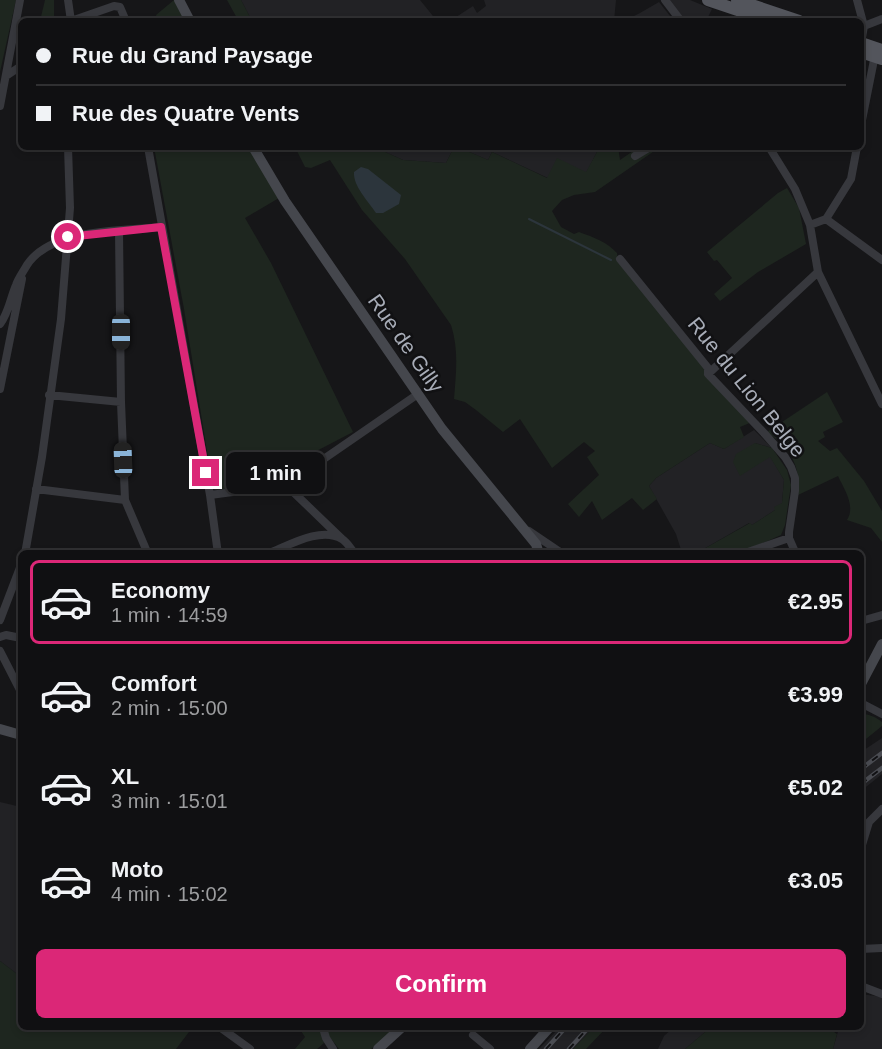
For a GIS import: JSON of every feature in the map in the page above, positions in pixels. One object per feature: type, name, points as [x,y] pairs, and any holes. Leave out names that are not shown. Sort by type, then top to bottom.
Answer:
[{"type":"main road","points":[[179,0],[188,18]]},
{"type":"main road","points":[[708,0],[762,18]]},
{"type":"main road","points":[[737,0],[790,18]]},
{"type":"main road","points":[[864,45],[879,54]]},
{"type":"main road","points":[[864,52],[879,54]]},
{"type":"main road","name":"Rue de Gilly","points":[[255,150],[285,201],[442,429],[522,526],[536,544],[537,550]]},
{"type":"main road","points":[[864,678],[882,644]]},
{"type":"main road","points":[[0,729],[18,734]]},
{"type":"main road","points":[[378,1049],[399,1030]]},
{"type":"main road","points":[[530,1049],[547,1030]]},
{"type":"street","points":[[0,106],[20,0]]},
{"type":"street","points":[[68,0],[71,18]]},
{"type":"street","points":[[665,0],[679,18]]},
{"type":"street","points":[[857,0],[862,18]]},
{"type":"street","points":[[80,18],[114,6],[120,7],[125,18]]},
{"type":"street","points":[[864,26],[882,19]]},
{"type":"street","points":[[864,113],[879,54]]},
{"type":"street","points":[[6,76],[18,68]]},
{"type":"street","points":[[26,550],[61,319],[70,208],[68,150]]},
{"type":"street","points":[[148,150],[210,495],[217,550]]},
{"type":"street","points":[[635,156],[645,150]]},
{"type":"street","points":[[771,150],[795,189],[810,225],[818,272],[882,404]]},
{"type":"street","points":[[810,225],[826,219],[851,179],[856,150]]},
{"type":"street","points":[[826,219],[882,260]]},
{"type":"street","points":[[0,324],[7,315],[16,284],[29,262],[50,245],[68,237],[161,227]]},
{"type":"street","points":[[119,231],[121,402],[125,500],[146,550]]},
{"type":"street","name":"Rue du Lion Belge","points":[[620,259],[708,368],[708,374],[785,457],[795,478],[789,538]]},
{"type":"street","points":[[0,389],[22,280],[29,262]]},
{"type":"street","points":[[708,374],[818,272]]},
{"type":"street","points":[[210,495],[286,485],[418,394]]},
{"type":"street","points":[[49,395],[121,402]]},
{"type":"street","points":[[273,464],[286,485],[352,550]]},
{"type":"street","points":[[36,489],[125,500]]},
{"type":"street","points":[[522,526],[557,550]]},
{"type":"street","points":[[278,550],[317,535],[342,539]]},
{"type":"street","points":[[754,550],[789,538],[794,550]]},
{"type":"street","points":[[0,620],[18,573]]},
{"type":"street","points":[[864,620],[882,615]]},
{"type":"street","points":[[0,637],[6,635],[18,637]]},
{"type":"street","points":[[0,651],[18,686]]},
{"type":"street","points":[[864,705],[882,714]]},
{"type":"street","points":[[864,839],[869,822],[882,809]]},
{"type":"street","points":[[864,949],[882,948]]},
{"type":"street","points":[[864,987],[882,994]]},
{"type":"street","points":[[224,1030],[250,1049]]},
{"type":"street","points":[[324,1030],[333,1049]]},
{"type":"street","points":[[473,1035],[490,1049]]},
{"type":"shaded area","points":[[0,0],[16,0],[0,72]]},
{"type":"shaded area","points":[[45,0],[54,0],[54,18],[41,18]]},
{"type":"shaded area","points":[[174,0],[183,18],[157,18],[156,15]]},
{"type":"shaded area","points":[[227,0],[241,0],[250,18],[237,18]]},
{"type":"shaded area","points":[[241,0],[420,0],[435,18],[250,18]]},
{"type":"shaded area","points":[[484,0],[616,0],[614,18],[455,18],[473,6],[477,13],[486,6]]},
{"type":"shaded area","points":[[669,0],[690,0],[712,9],[708,18],[683,18]]},
{"type":"shaded area","points":[[659,2],[672,18],[630,18]]},
{"type":"shaded area","points":[[155,150],[253,150],[279,198],[245,218],[271,263],[353,432],[280,470],[238,485],[238,488],[215,490]]},
{"type":"shaded area","points":[[296,150],[381,150],[403,160],[446,163],[452,150],[467,150],[488,160],[492,152],[547,178],[557,158],[586,172],[597,152],[595,150],[618,150],[620,160],[635,150],[656,150],[595,192],[574,195],[562,200],[552,211],[561,227],[574,234],[579,232],[595,238],[617,253],[618,262],[752,422],[740,427],[744,437],[724,449],[710,443],[656,478],[649,486],[657,499],[643,510],[632,498],[602,520],[592,501],[579,517],[568,504],[599,475],[587,457],[595,451],[584,442],[552,468],[520,419],[503,432],[465,402],[454,399],[456,353],[451,325],[405,259],[362,210],[330,160],[311,168],[305,167]]},
{"type":"shaded area","points":[[381,150],[452,150],[446,163],[403,160]]},
{"type":"shaded area","points":[[595,150],[597,152],[586,173],[548,178],[492,152],[488,160],[467,151]]},
{"type":"shaded area","points":[[361,167],[368,169],[401,195],[399,204],[383,213],[376,213],[354,177],[354,172]]},
{"type":"shaded area","points":[[787,188],[799,208],[806,244],[758,272],[720,301],[714,294],[732,278],[707,252]]},
{"type":"shaded area","points":[[827,392],[843,422],[823,432],[825,437],[818,441],[830,451],[837,448],[864,481],[882,511],[882,542],[871,528],[847,520],[850,503],[838,476],[798,495],[798,475],[793,459],[767,432]]},
{"type":"shaded area","points":[[754,430],[772,448],[755,443],[740,475],[770,456],[784,480],[782,503],[752,525],[749,523],[702,550],[681,550],[676,534],[649,486],[656,478],[710,443],[724,449]]},
{"type":"shaded area","points":[[755,443],[772,448],[787,470],[791,485],[785,525],[781,535],[761,544],[738,550],[702,550],[750,523],[752,525],[782,503],[784,480],[770,457],[740,476],[733,462],[736,454]]},
{"type":"shaded area","points":[[864,714],[882,722],[882,726],[864,741]]},
{"type":"shaded area","points":[[882,738],[882,774],[864,789],[864,750]]},
{"type":"shaded area","points":[[0,802],[18,806],[18,975],[0,961]]},
{"type":"shaded area","points":[[0,961],[18,975],[18,1030],[190,1030],[176,1049],[0,1049]]},
{"type":"shaded area","points":[[864,994],[882,997],[882,1049],[833,1049],[838,1030],[864,1030]]},
{"type":"shaded area","points":[[300,1030],[321,1030],[324,1043],[317,1049],[295,1049],[305,1037]]},
{"type":"shaded area","points":[[327,1030],[393,1030],[371,1049],[339,1049]]},
{"type":"shaded area","points":[[557,1030],[591,1030],[573,1049],[539,1049]]},
{"type":"shaded area","points":[[591,1030],[604,1030],[586,1049],[573,1049]]},
{"type":"shaded area","points":[[671,1030],[708,1030],[685,1049],[658,1049],[664,1036]]},
{"type":"shaded area","points":[[708,1030],[831,1030],[837,1034],[833,1049],[685,1049]]},
{"type":"waterway","points":[[529,219],[611,260]]},
{"type":"railway","points":[[864,767],[882,753]]},
{"type":"railway","points":[[864,782],[882,768]]},
{"type":"railway","points":[[546,1049],[563,1030]]},
{"type":"railway","points":[[569,1049],[586,1030]]},
{"type":"route","points":[[68,237],[161,227],[206,473]]}]
